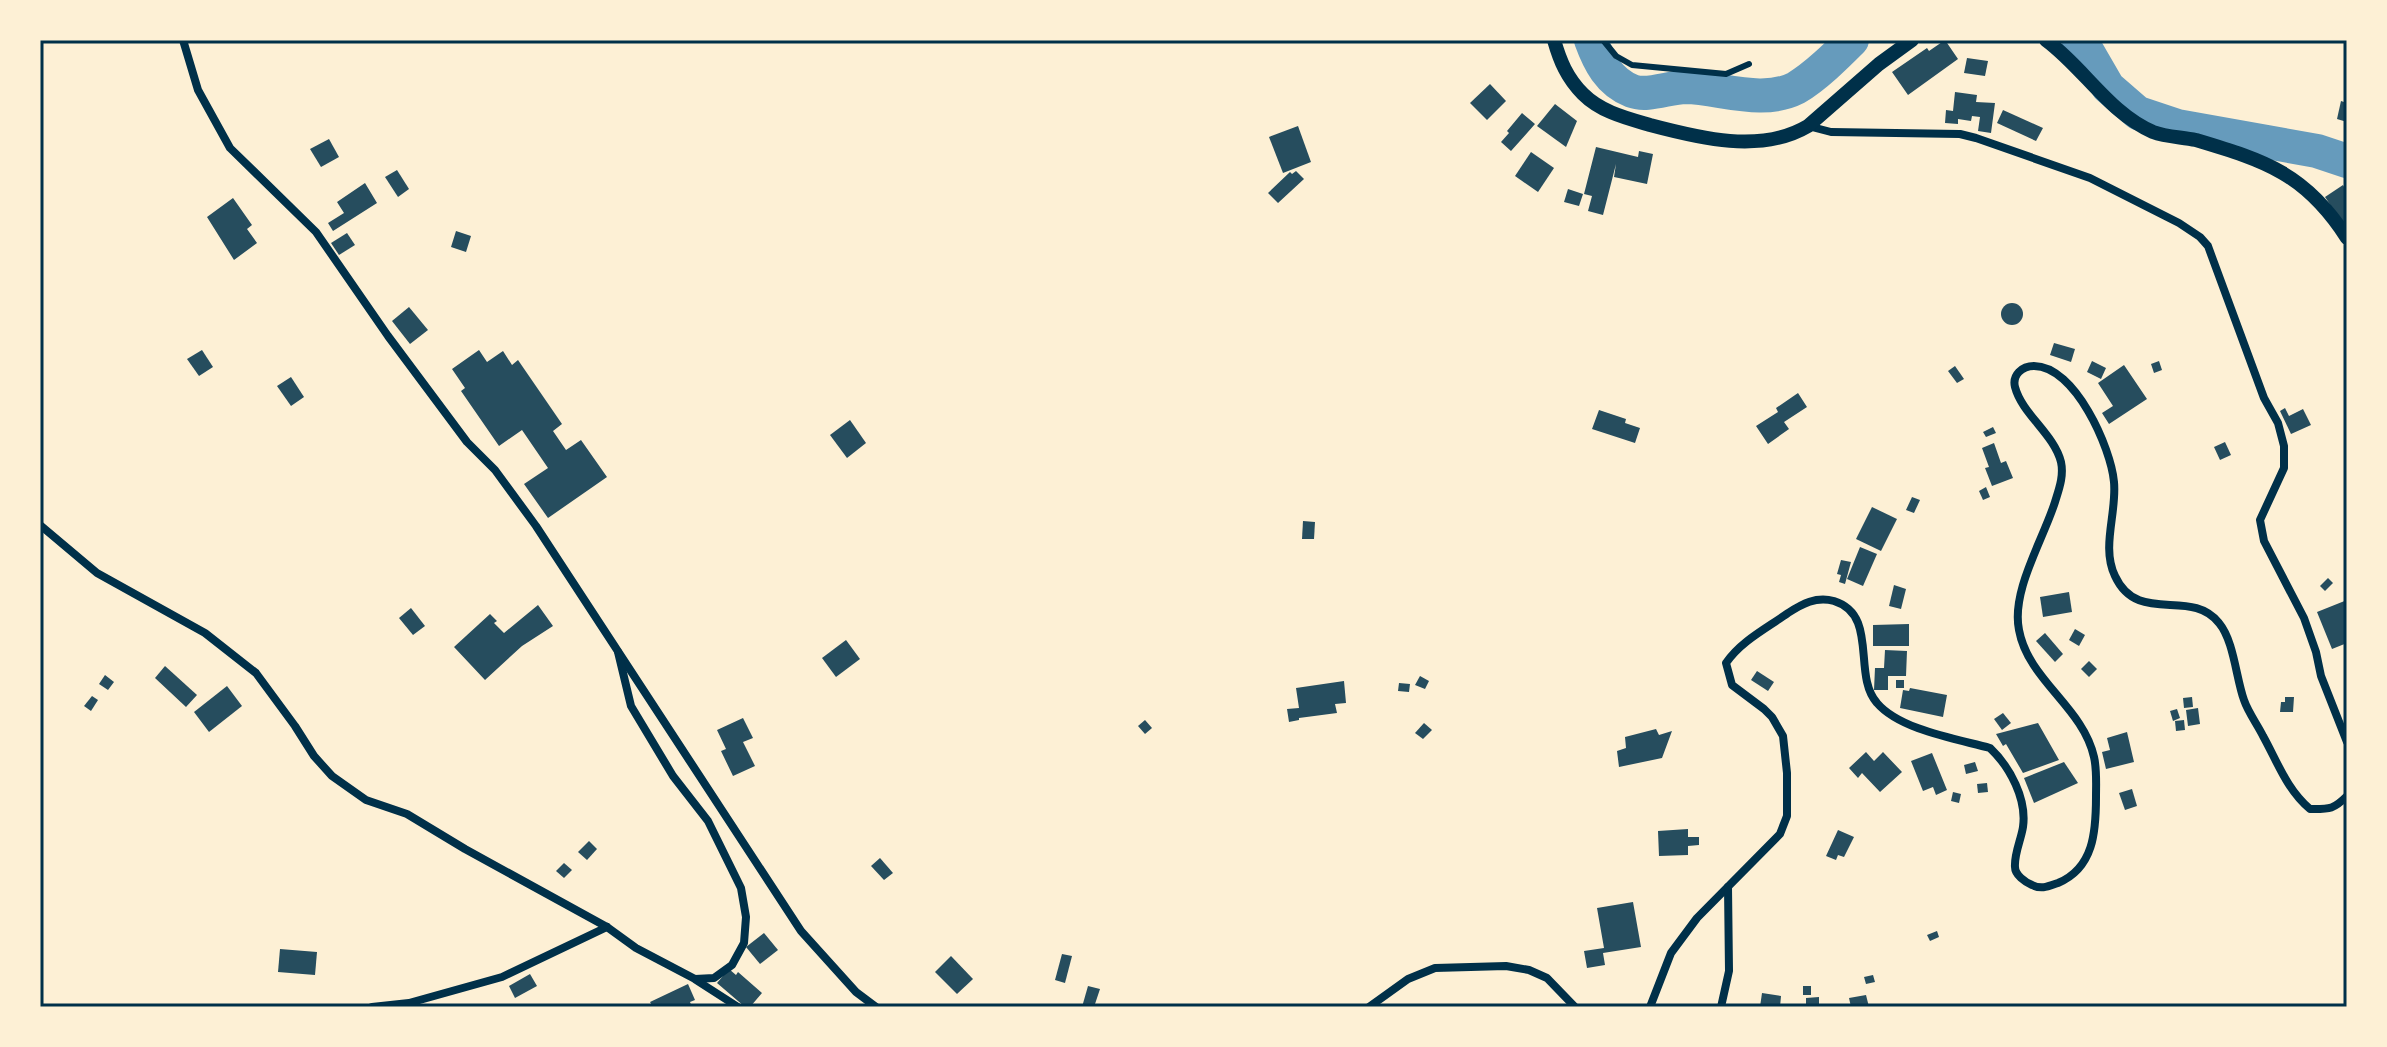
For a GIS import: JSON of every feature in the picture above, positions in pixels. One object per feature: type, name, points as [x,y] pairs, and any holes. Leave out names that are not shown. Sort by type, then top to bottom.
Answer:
[{"type":"street","points":[[183,40],[198,90],[230,148],[316,232],[467,442],[495,470],[536,526],[801,931],[856,992],[876,1007]]},
{"type":"street","points":[[1554,40],[1563,69],[1584,95],[1603,109],[1621,117],[1696,137],[1750,141],[1786,136],[1808,126],[1879,64],[1912,40]]},
{"type":"street","points":[[2046,40],[2066,55],[2123,115],[2156,133],[2191,139],[2278,168],[2318,199],[2347,238]]},
{"type":"street","points":[[1808,126],[1831,132],[1960,134],[1976,138],[2090,178],[2179,223],[2208,246],[2264,398],[2278,423],[2284,446],[2284,468],[2260,520],[2264,541],[2304,618],[2321,676],[2347,742]]},
{"type":"street","points":[[1650,1007],[1671,953],[1697,918],[1780,834],[1787,816],[1783,736],[1764,709],[1732,685],[1726,663],[1734,651],[1805,602],[1830,600],[1852,614],[1861,632],[1868,687],[1874,701],[1883,709],[1908,724],[1990,748],[2000,757],[2014,780],[2022,811],[2023,825],[2014,868],[2018,875],[2035,887],[2045,888],[2067,879],[2081,867],[2090,853],[2097,819],[2097,769],[2092,748],[2085,730],[2038,670],[2022,643],[2018,628],[2020,597],[2062,481],[2061,462],[2054,445],[2014,385],[2014,377],[2030,366],[2042,367],[2062,379],[2094,421],[2114,480],[2110,563],[2116,579],[2135,599],[2146,604],[2199,608],[2221,625],[2237,668],[2244,701],[2290,788],[2310,809],[2328,810],[2347,796]]},
{"type":"street","points":[[40,525],[97,573],[205,633],[256,673],[314,756],[332,776],[366,800],[407,814],[607,927],[636,948],[695,979],[738,1007]]},
{"type":"street","points":[[618,652],[631,706],[673,776],[708,821],[741,888],[746,917],[744,943],[732,965],[714,978],[695,979]]},
{"type":"street","points":[[1721,1007],[1729,971],[1728,887]]},
{"type":"street","points":[[372,1007],[409,1003],[502,977],[607,927]]},
{"type":"street","points":[[1369,1007],[1408,979],[1435,968],[1506,966],[1529,970],[1547,978],[1575,1007]]},
{"type":"lane","points":[[1603,40],[1616,56],[1632,65],[1726,74],[1749,64]]},
{"type":"building","points":[[1945,40],[1958,59],[1908,95],[1892,72],[1927,48],[1929,51]]},
{"type":"building","points":[[1967,58],[1988,61],[1985,76],[1964,73]]},
{"type":"building","points":[[1490,84],[1506,101],[1487,120],[1470,103]]},
{"type":"building","points":[[1955,92],[1977,95],[1976,102],[1995,103],[1991,133],[1978,131],[1980,117],[1972,116],[1971,121],[1958,119],[1958,124],[1945,123],[1946,110],[1953,111]]},
{"type":"building","points":[[2341,101],[2347,103],[2347,122],[2337,119]]},
{"type":"building","points":[[1555,104],[1577,121],[1566,147],[1537,126]]},
{"type":"building","points":[[2003,110],[2043,128],[2036,141],[1997,123]]},
{"type":"building","points":[[1522,113],[1535,124],[1511,151],[1501,142]]},
{"type":"building","points":[[1298,126],[1311,162],[1283,173],[1269,137]]},
{"type":"building","points":[[329,139],[339,157],[321,167],[310,149]]},
{"type":"building","points":[[1596,147],[1638,157],[1639,151],[1653,154],[1647,184],[1614,177],[1616,164],[1603,215],[1588,211],[1592,196],[1584,194]]},
{"type":"building","points":[[1531,152],[1554,168],[1538,192],[1515,176]]},
{"type":"building","points":[[397,170],[409,189],[398,197],[385,177]]},
{"type":"building","points":[[1296,171],[1304,179],[1278,203],[1268,193],[1290,172]]},
{"type":"building","points":[[365,183],[377,203],[333,231],[328,223],[344,213],[337,202]]},
{"type":"building","points":[[2343,185],[2347,192],[2347,223],[2344,225],[2325,197]]},
{"type":"building","points":[[1568,189],[1583,194],[1579,206],[1564,202]]},
{"type":"building","points":[[233,198],[252,225],[247,229],[257,243],[234,260],[207,217]]},
{"type":"building","points":[[456,231],[471,236],[466,252],[451,247]]},
{"type":"building","points":[[347,233],[355,245],[339,255],[331,243]]},
{"type":"building","points":[[2012,303],[2020,306],[2023,314],[2020,322],[2012,325],[2004,322],[2001,314],[2004,306]]},
{"type":"building","points":[[409,307],[428,330],[410,344],[392,321]]},
{"type":"building","points":[[2054,343],[2075,349],[2071,362],[2050,355]]},
{"type":"building","points":[[202,350],[213,367],[199,376],[187,359]]},
{"type":"building","points":[[479,350],[487,362],[503,351],[512,365],[518,360],[562,424],[553,431],[566,450],[581,440],[607,477],[548,518],[524,484],[548,468],[522,430],[499,446],[461,391],[465,388],[452,369]]},
{"type":"building","points":[[2092,361],[2106,368],[2101,379],[2087,372]]},
{"type":"building","points":[[2159,361],[2162,370],[2154,373],[2151,364]]},
{"type":"building","points":[[2124,365],[2147,399],[2109,424],[2102,413],[2113,406],[2098,383]]},
{"type":"building","points":[[1955,366],[1964,379],[1957,383],[1948,371]]},
{"type":"building","points":[[291,377],[304,397],[291,406],[277,386]]},
{"type":"building","points":[[1798,393],[1807,407],[1784,422],[1789,429],[1768,444],[1756,426],[1778,412],[1776,408]]},
{"type":"building","points":[[2285,408],[2289,416],[2303,409],[2311,425],[2291,434],[2280,411]]},
{"type":"building","points":[[1599,410],[1626,419],[1625,423],[1640,428],[1635,443],[1592,429]]},
{"type":"building","points":[[850,420],[866,443],[847,458],[830,435]]},
{"type":"building","points":[[1993,427],[1996,433],[1986,437],[1983,432]]},
{"type":"building","points":[[2225,442],[2231,455],[2220,460],[2214,447]]},
{"type":"building","points":[[1994,443],[2001,463],[2006,461],[2013,478],[1992,486],[1982,448]]},
{"type":"building","points":[[1986,487],[1990,497],[1983,500],[1979,491]]},
{"type":"building","points":[[1912,497],[1920,500],[1914,513],[1906,510]]},
{"type":"building","points":[[1872,507],[1897,519],[1881,551],[1856,539]]},
{"type":"building","points":[[1303,521],[1315,522],[1314,539],[1302,539]]},
{"type":"building","points":[[1860,547],[1877,554],[1863,586],[1847,579]]},
{"type":"building","points":[[1841,560],[1851,562],[1845,584],[1839,582],[1841,575],[1837,574]]},
{"type":"building","points":[[2328,578],[2333,583],[2325,591],[2320,586]]},
{"type":"building","points":[[1894,585],[1906,589],[1901,609],[1889,606]]},
{"type":"building","points":[[2069,592],[2072,612],[2043,617],[2040,597]]},
{"type":"building","points":[[2347,600],[2347,643],[2332,649],[2317,612]]},
{"type":"building","points":[[538,605],[553,626],[522,646],[485,680],[454,647],[490,614],[504,633]]},
{"type":"building","points":[[411,608],[425,626],[413,635],[399,618]]},
{"type":"building","points":[[1909,624],[1909,646],[1873,646],[1873,625]]},
{"type":"building","points":[[2075,629],[2085,635],[2079,646],[2069,640]]},
{"type":"building","points":[[2045,633],[2063,654],[2055,662],[2036,641]]},
{"type":"building","points":[[846,640],[860,659],[836,677],[822,658]]},
{"type":"building","points":[[1885,650],[1907,651],[1906,676],[1888,676],[1888,690],[1874,690],[1875,668],[1884,668]]},
{"type":"building","points":[[2089,661],[2097,669],[2089,677],[2081,669]]},
{"type":"building","points":[[165,666],[197,695],[186,707],[155,678]]},
{"type":"building","points":[[1757,671],[1774,682],[1768,691],[1751,680]]},
{"type":"building","points":[[105,675],[114,682],[108,690],[99,684]]},
{"type":"building","points":[[1420,676],[1429,681],[1425,689],[1415,685]]},
{"type":"building","points":[[1896,680],[1904,680],[1904,688],[1896,688]]},
{"type":"building","points":[[1344,681],[1346,703],[1335,704],[1337,713],[1289,722],[1287,709],[1299,708],[1296,688]]},
{"type":"building","points":[[1399,683],[1410,684],[1409,692],[1398,691]]},
{"type":"building","points":[[227,686],[242,706],[209,732],[194,712]]},
{"type":"building","points":[[1910,688],[1947,695],[1943,717],[1900,708],[1903,690],[1909,691]]},
{"type":"building","points":[[92,696],[98,700],[91,711],[84,706]]},
{"type":"building","points":[[2192,697],[2193,707],[2184,708],[2183,698]]},
{"type":"building","points":[[2285,697],[2294,697],[2293,712],[2280,712]]},
{"type":"building","points":[[2198,708],[2200,724],[2188,726],[2186,710]]},
{"type":"building","points":[[2177,709],[2180,718],[2173,721],[2170,711]]},
{"type":"building","points":[[2003,713],[2011,723],[2002,730],[1994,719]]},
{"type":"building","points":[[743,718],[753,738],[743,742],[755,766],[733,776],[721,751],[726,749],[717,730]]},
{"type":"building","points":[[1145,720],[1152,728],[1145,734],[1138,726]]},
{"type":"building","points":[[2184,720],[2185,730],[2176,731],[2175,721]]},
{"type":"building","points":[[1424,723],[1432,730],[1423,739],[1415,733]]},
{"type":"building","points":[[2038,723],[2059,760],[2023,773],[2006,744],[2003,746],[1996,734]]},
{"type":"building","points":[[1656,729],[1659,735],[1672,731],[1662,758],[1619,767],[1617,751],[1626,748],[1625,737]]},
{"type":"building","points":[[2127,732],[2134,762],[2106,769],[2102,752],[2110,750],[2107,738]]},
{"type":"building","points":[[1866,752],[1874,761],[1883,752],[1902,772],[1880,792],[1862,773],[1858,778],[1849,768]]},
{"type":"building","points":[[1932,753],[1947,790],[1936,795],[1933,787],[1923,791],[1911,761]]},
{"type":"building","points":[[1975,762],[1978,771],[1966,774],[1964,765]]},
{"type":"building","points":[[2064,762],[2078,783],[2034,803],[2024,778]]},
{"type":"building","points":[[1987,783],[1988,792],[1978,793],[1977,784]]},
{"type":"building","points":[[2132,789],[2137,806],[2125,810],[2119,793]]},
{"type":"building","points":[[1953,792],[1961,794],[1959,803],[1951,801]]},
{"type":"building","points":[[1688,829],[1688,837],[1699,837],[1699,845],[1688,846],[1688,855],[1659,856],[1658,831]]},
{"type":"building","points":[[1838,830],[1854,837],[1844,857],[1838,855],[1836,860],[1826,856]]},
{"type":"building","points":[[589,841],[597,849],[587,860],[578,852]]},
{"type":"building","points":[[880,858],[893,873],[884,880],[871,866]]},
{"type":"building","points":[[564,863],[572,870],[564,878],[556,871]]},
{"type":"building","points":[[1633,902],[1641,947],[1603,953],[1605,965],[1587,968],[1584,951],[1604,948],[1597,908]]},
{"type":"building","points":[[1937,931],[1939,937],[1930,941],[1927,935]]},
{"type":"building","points":[[764,933],[778,950],[760,964],[746,947]]},
{"type":"building","points":[[280,949],[317,952],[315,975],[278,972]]},
{"type":"building","points":[[1062,954],[1072,956],[1065,983],[1055,980]]},
{"type":"building","points":[[951,956],[973,979],[957,994],[935,972]]},
{"type":"building","points":[[729,969],[736,975],[738,972],[762,993],[750,1007],[745,1007],[717,983]]},
{"type":"building","points":[[530,974],[537,986],[515,998],[509,986]]},
{"type":"building","points":[[1873,975],[1875,982],[1866,984],[1864,977]]},
{"type":"building","points":[[688,984],[695,1000],[690,1002],[692,1007],[653,1007],[650,1002]]},
{"type":"building","points":[[1088,986],[1100,989],[1094,1007],[1082,1007]]},
{"type":"building","points":[[1803,986],[1811,986],[1811,995],[1803,995]]},
{"type":"building","points":[[1762,993],[1781,996],[1780,1007],[1760,1007]]},
{"type":"building","points":[[1866,995],[1869,1007],[1851,1007],[1849,998]]},
{"type":"building","points":[[1819,997],[1819,1004],[1806,1005],[1806,998]]},
{"type":"waterway","points":[[1591,40],[1606,70],[1617,82],[1632,91],[1645,93],[1686,87],[1756,95],[1783,93],[1796,88],[1852,40]]},
{"type":"waterway","points":[[2078,40],[2108,87],[2138,113],[2177,126],[2317,151],[2347,161]]}]
